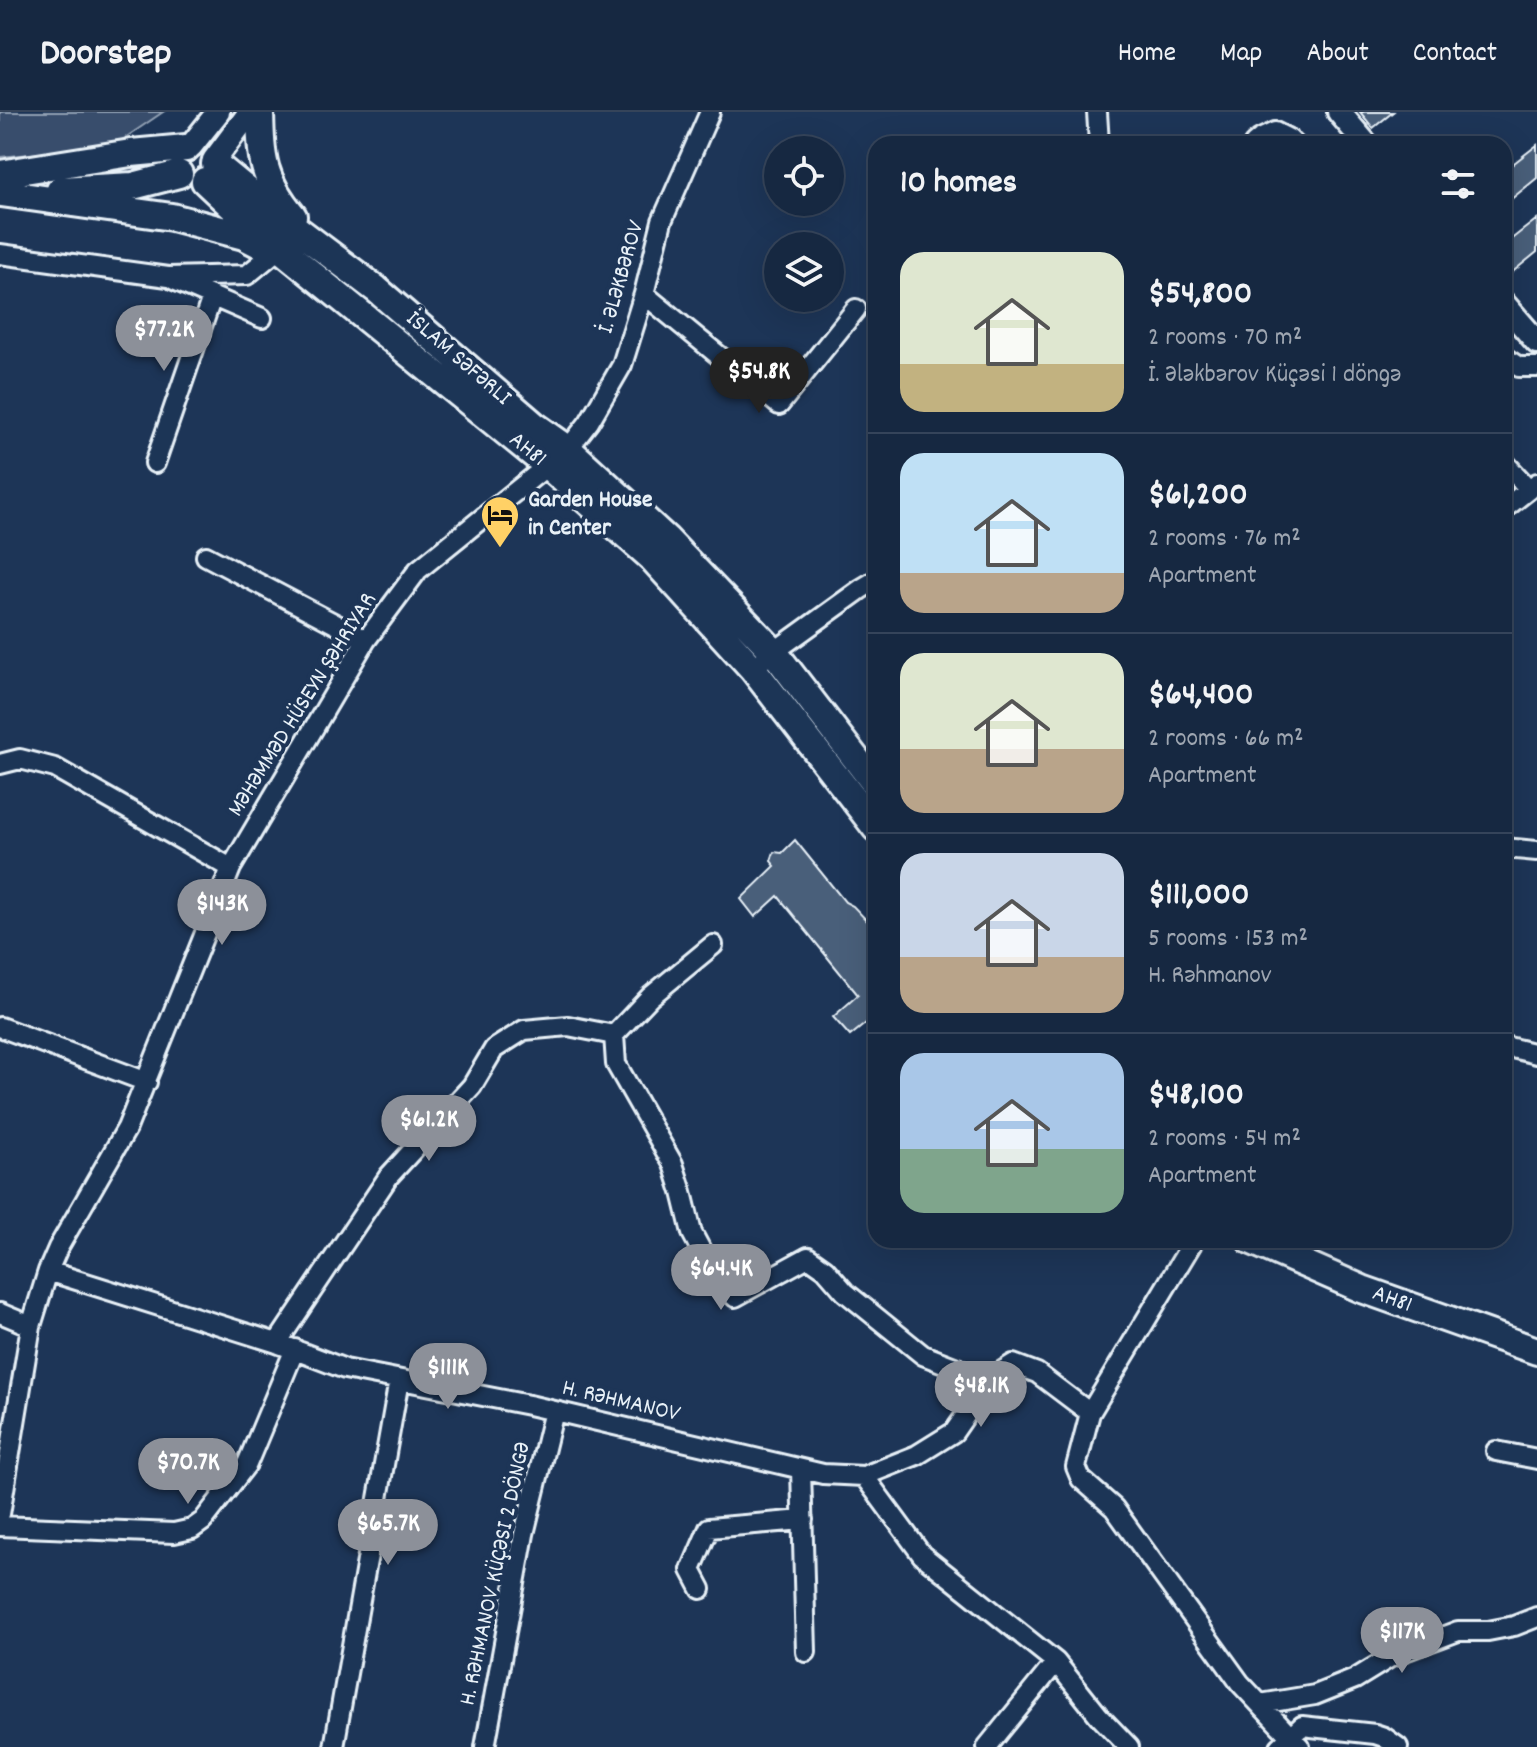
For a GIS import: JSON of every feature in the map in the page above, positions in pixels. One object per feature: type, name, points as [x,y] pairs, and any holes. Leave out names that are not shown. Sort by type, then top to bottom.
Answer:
[{"type":"highway","points":[[260,112],[261,154],[269,182],[319,246]]},
{"type":"highway","points":[[0,187],[131,153],[188,147],[203,147],[212,154],[211,168],[199,183],[188,182],[179,174],[176,162],[188,147]]},
{"type":"highway","name":"İSLAM SƏFƏRLI","points":[[211,168],[376,289],[534,425],[568,449],[666,539],[774,652],[868,775]]},
{"type":"highway","name":"AH81","points":[[211,168],[255,228],[287,257],[548,466],[651,557],[753,669],[868,818]]},
{"type":"highway","points":[[0,187],[133,186],[179,174]]},
{"type":"highway","points":[[0,187],[172,217],[244,236],[287,257]]},
{"type":"highway","name":"AH81","points":[[1268,1248],[1362,1289],[1537,1351]]},
{"type":"highway","points":[[1311,1248],[1365,1273],[1537,1335]]},
{"type":"main road","points":[[188,147],[218,112]]},
{"type":"main road","points":[[211,168],[250,112]]},
{"type":"main road","points":[[1339,112],[1359,136]]},
{"type":"main road","points":[[1512,313],[1537,342]]},
{"type":"street","name":"İ. ƏLƏKBƏROV","points":[[568,449],[589,422],[622,365],[662,221],[710,112]]},
{"type":"street","points":[[1097,112],[1098,136]]},
{"type":"street","points":[[0,254],[168,277],[247,275],[287,257]]},
{"type":"street","points":[[168,277],[262,318]]},
{"type":"street","points":[[644,294],[779,405],[856,309]]},
{"type":"street","points":[[155,463],[212,297]]},
{"type":"street","name":"MƏHƏMMƏD HÜSEYN ŞƏHRIYAR","points":[[0,1514],[31,1326],[48,1271],[127,1128],[231,868],[366,640],[418,570],[568,449]]},
{"type":"street","points":[[1512,469],[1533,486],[1512,503]]},
{"type":"street","points":[[206,556],[366,640]]},
{"type":"street","points":[[753,669],[868,585]]},
{"type":"street","points":[[0,764],[20,759],[55,768],[231,868]]},
{"type":"street","points":[[1512,849],[1537,851]]},
{"type":"street","points":[[713,945],[650,997],[614,1035],[616,1064],[673,1164],[692,1233],[710,1267],[735,1297],[808,1257],[825,1269],[845,1292],[923,1355],[988,1380]]},
{"type":"street","points":[[0,1526],[174,1533],[192,1529],[203,1521],[247,1464],[286,1346],[389,1176],[472,1086],[494,1049],[524,1030],[568,1026],[614,1035]]},
{"type":"street","points":[[0,1027],[147,1082]]},
{"type":"street","points":[[1512,1048],[1537,1054]]},
{"type":"street","points":[[1189,1248],[1090,1413],[1076,1467],[1081,1479],[1114,1508],[1240,1683],[1290,1743],[1302,1726],[1375,1734],[1398,1747]]},
{"type":"street","name":"H. RƏHMANOV","points":[[48,1271],[286,1346],[345,1369],[554,1411],[823,1474],[864,1476]]},
{"type":"street","points":[[0,1313],[31,1326]]},
{"type":"street","points":[[1090,1413],[1037,1373],[1013,1364],[988,1380],[954,1432],[917,1455],[864,1476],[922,1555],[1056,1662],[1099,1716],[1129,1747]]},
{"type":"street","points":[[334,1747],[399,1380]]},
{"type":"street","name":"H. RƏHMANOV KÜÇƏSI 2 DÖNGƏ","points":[[485,1747],[524,1534],[554,1411]]},
{"type":"street","points":[[1496,1451],[1537,1459]]},
{"type":"street","points":[[801,1469],[806,1652]]},
{"type":"street","points":[[701,1589],[691,1570],[709,1528],[803,1520]]},
{"type":"street","points":[[1260,1704],[1315,1695],[1355,1679],[1394,1655],[1458,1631],[1488,1631],[1537,1617]]},
{"type":"street","points":[[987,1747],[1056,1662]]},
{"type":"shaded area","points":[[0,112],[163,112],[113,146],[0,157]]},
{"type":"building","points":[[1360,112],[1393,112],[1373,128]]},
{"type":"building","points":[[1537,145],[1537,178],[1512,198],[1512,165]]},
{"type":"building","points":[[1537,219],[1537,252],[1512,272],[1512,239]]},
{"type":"building","points":[[795,840],[845,902],[868,922],[868,1021],[850,1036],[833,1017],[858,995],[778,896],[755,917],[741,899],[775,866],[771,861],[774,852],[782,853]]},
{"type":"place","name":"Garden House in Center","points":[[500,549]]}]
